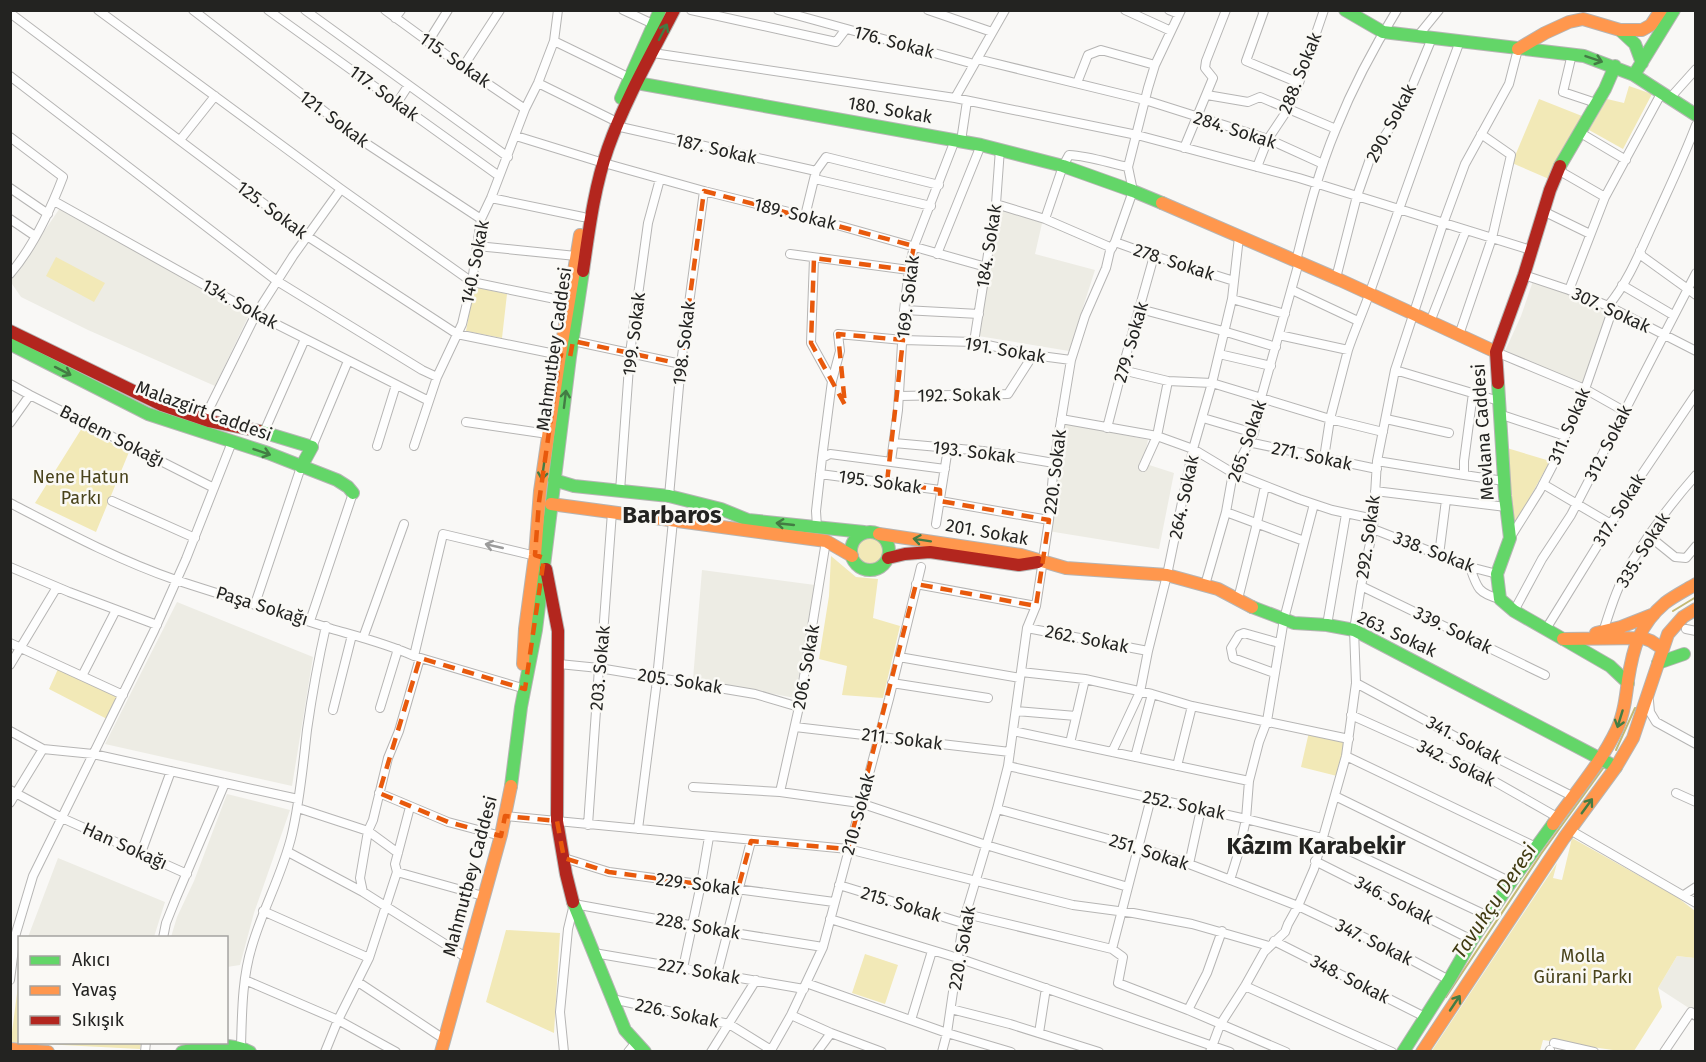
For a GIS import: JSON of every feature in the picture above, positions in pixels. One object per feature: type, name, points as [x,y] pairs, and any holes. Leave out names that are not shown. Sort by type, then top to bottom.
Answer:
[{"type":"main road","name":"Mahmutbey Caddesi","points":[[441,1052],[501,836],[511,788],[521,707],[536,630],[539,502],[554,435],[583,217],[614,123],[634,80],[660,10]]},
{"type":"main road","name":"Mahmutbey Caddesi","points":[[634,80],[653,53],[674,10]]},
{"type":"main road","points":[[1518,49],[1569,22],[1583,20],[1620,30],[1642,30],[1651,25],[1661,10]]},
{"type":"main road","points":[[1634,75],[1674,10]]},
{"type":"main road","points":[[1348,12],[1383,32],[1584,56],[1634,75],[1695,115]]},
{"type":"main road","points":[[1552,29],[1548,38],[1548,48],[1553,52]]},
{"type":"main road","points":[[1620,30],[1633,40],[1640,52],[1642,63]]},
{"type":"main road","name":"Mevlana Caddesi","points":[[1500,599],[1497,574],[1510,538],[1496,352],[1558,170],[1605,89],[1614,66]]},
{"type":"main road","name":"180. Sokak","points":[[634,80],[776,109],[958,140],[1063,166],[1133,191],[1336,278],[1496,352]]},
{"type":"main road","name":"Mahmutbey Caddesi","points":[[565,356],[573,341],[600,162]]},
{"type":"main road","name":"Malazgirt Caddesi","points":[[10,331],[162,405],[204,419],[264,432],[312,447]]},
{"type":"main road","name":"Malazgirt Caddesi","points":[[10,344],[148,414],[337,480],[353,493]]},
{"type":"main road","name":"Mahmutbey Caddesi","points":[[521,707],[525,629],[551,504],[554,480],[554,435]]},
{"type":"main road","points":[[301,467],[312,447]]},
{"type":"main road","name":"201. Sokak","points":[[554,480],[574,486],[669,496],[721,509],[748,520],[870,531],[1021,555],[1042,561]]},
{"type":"main road","name":"201. Sokak","points":[[551,504],[826,541],[852,556],[856,564],[867,570],[880,567],[888,558],[930,552],[1019,565],[1042,561]]},
{"type":"main road","points":[[852,556],[851,546],[854,540],[864,532]]},
{"type":"main road","points":[[879,534],[886,539],[889,545],[888,558]]},
{"type":"main road","points":[[539,557],[558,631],[557,821],[566,874],[574,904],[632,1046],[645,1052]]},
{"type":"main road","name":"263. Sokak","points":[[1042,561],[1066,568],[1167,575],[1218,589],[1256,609],[1294,623],[1327,625],[1354,630],[1616,767]]},
{"type":"main road","points":[[1403,1052],[1488,916],[1601,758],[1618,727],[1637,639],[1654,614],[1695,584]]},
{"type":"main road","points":[[1500,599],[1514,610],[1610,666],[1628,682]]},
{"type":"main road","points":[[1422,1052],[1570,830],[1616,767],[1633,738],[1668,634],[1683,617],[1695,609]]},
{"type":"main road","points":[[1563,639],[1603,632],[1654,614]]},
{"type":"main road","points":[[1563,639],[1643,638],[1651,640],[1663,649]]},
{"type":"main road","points":[[1658,663],[1690,655]]},
{"type":"main road","points":[[182,1052],[228,1044],[247,1050]]},
{"type":"main road","points":[[10,1049],[48,1052]]},
{"type":"street","points":[[98,10],[340,189],[472,282],[570,302]]},
{"type":"street","name":"121. Sokak","points":[[193,10],[364,142],[481,219]]},
{"type":"street","name":"117. Sokak","points":[[268,10],[499,176]]},
{"type":"street","points":[[305,10],[508,157]]},
{"type":"street","name":"115. Sokak","points":[[385,10],[398,14],[428,42],[525,110]]},
{"type":"street","points":[[428,42],[448,10]]},
{"type":"street","points":[[463,67],[500,10]]},
{"type":"street","name":"140. Sokak","points":[[414,446],[437,377],[462,324],[472,282],[481,219],[554,40],[558,10]]},
{"type":"street","points":[[624,10],[653,24]]},
{"type":"street","points":[[691,10],[836,42],[846,29]]},
{"type":"street","name":"176. Sokak","points":[[778,10],[976,61],[1145,100]]},
{"type":"street","points":[[928,10],[992,32]]},
{"type":"street","points":[[1125,10],[1172,31]]},
{"type":"street","points":[[1133,191],[1128,167],[1145,100],[1155,65],[1180,12],[1169,10]]},
{"type":"street","points":[[1184,148],[1213,78],[1205,68],[1206,61],[1226,10]]},
{"type":"street","points":[[1262,10],[1264,11],[1262,19],[1245,61],[1299,83]]},
{"type":"street","name":"288. Sokak","points":[[1257,167],[1268,139],[1288,108],[1299,83],[1324,10]]},
{"type":"street","name":"265. Sokak","points":[[1205,585],[1226,513],[1233,472],[1254,433],[1261,398],[1292,290],[1316,184],[1335,129],[1396,10]]},
{"type":"street","points":[[1417,37],[1439,10]]},
{"type":"street","points":[[955,98],[1002,11]]},
{"type":"street","name":"125. Sokak","points":[[10,13],[307,236],[457,334],[565,356]]},
{"type":"street","name":"290. Sokak","points":[[1336,278],[1357,196],[1371,156],[1392,125],[1410,92],[1432,38]]},
{"type":"street","points":[[554,40],[634,80]]},
{"type":"street","points":[[1324,458],[1330,419],[1348,350],[1460,41]]},
{"type":"street","name":"292. Sokak","points":[[1211,1048],[1220,1025],[1264,951],[1285,932],[1314,868],[1349,739],[1356,683],[1354,630],[1373,529],[1377,465],[1395,370],[1443,224],[1466,164],[1509,84],[1518,49]]},
{"type":"street","points":[[1077,83],[1088,55],[1101,50],[1155,65]]},
{"type":"street","points":[[653,53],[955,98],[1137,135],[1316,184],[1532,250]]},
{"type":"street","points":[[1572,54],[1563,92],[1596,103]]},
{"type":"street","points":[[1569,290],[1605,197],[1626,160],[1666,95],[1695,69]]},
{"type":"street","points":[[10,76],[277,281],[437,377]]},
{"type":"street","name":"187. Sokak","points":[[538,83],[614,123],[931,206]]},
{"type":"street","points":[[398,103],[408,86]]},
{"type":"street","points":[[1206,95],[1248,102],[1260,97],[1335,129]]},
{"type":"street","points":[[180,140],[215,96]]},
{"type":"street","name":"284. Sokak","points":[[1145,100],[1268,139],[1323,164]]},
{"type":"street","name":"169. Sokak","points":[[891,461],[899,396],[904,309],[914,246],[958,140],[968,101]]},
{"type":"street","name":"311. Sokak","points":[[1510,538],[1544,484],[1585,389],[1610,307],[1640,251],[1687,150],[1695,125]]},
{"type":"street","points":[[1579,132],[1626,160]]},
{"type":"street","points":[[1459,335],[1492,238],[1511,155],[1481,134]]},
{"type":"street","name":"189. Sokak","points":[[516,136],[660,179],[805,216],[986,267]]},
{"type":"street","points":[[10,137],[63,177],[48,214],[19,265],[10,274]]},
{"type":"street","points":[[937,254],[981,145]]},
{"type":"street","name":"184. Sokak","points":[[974,342],[996,204],[1000,149]]},
{"type":"street","points":[[1045,219],[1069,155],[1082,155],[1128,167]]},
{"type":"street","points":[[805,216],[815,175],[826,157],[939,185]]},
{"type":"street","points":[[1558,170],[1605,197]]},
{"type":"street","name":"199. Sokak","points":[[620,491],[630,353],[648,223],[660,179]]},
{"type":"street","points":[[10,188],[48,214]]},
{"type":"street","points":[[204,419],[256,314],[340,189]]},
{"type":"street","name":"198. Sokak","points":[[669,496],[681,364],[704,191]]},
{"type":"street","name":"220. Sokak","points":[[942,1052],[965,918],[1008,766],[1027,628],[1036,606],[1049,520],[1054,463],[1071,360],[1085,316],[1106,268],[1133,191]]},
{"type":"street","points":[[491,198],[583,217]]},
{"type":"street","name":"134. Sokak","points":[[54,201],[256,314],[429,401]]},
{"type":"street","name":"278. Sokak","points":[[996,204],[1045,219],[1114,245],[1234,281]]},
{"type":"street","points":[[1543,211],[1590,234]]},
{"type":"street","points":[[10,219],[35,236]]},
{"type":"street","points":[[1430,322],[1466,230]]},
{"type":"street","name":"264. Sokak","points":[[1112,752],[1140,692],[1193,449],[1203,418],[1232,299],[1239,237]]},
{"type":"street","points":[[477,246],[576,256]]},
{"type":"street","points":[[1640,251],[1642,256],[1695,295]]},
{"type":"street","name":"189. Sokak","points":[[790,254],[909,270]]},
{"type":"street","name":"279. Sokak","points":[[1107,428],[1154,256]]},
{"type":"street","points":[[10,258],[19,265]]},
{"type":"street","points":[[814,258],[812,343],[832,381],[816,511],[817,528]]},
{"type":"street","name":"312. Sokak","points":[[1514,610],[1542,559],[1577,504],[1695,273]]},
{"type":"street","name":"307. Sokak","points":[[1524,275],[1610,307],[1695,351]]},
{"type":"street","points":[[1622,285],[1674,315]]},
{"type":"street","points":[[1292,290],[1358,321]]},
{"type":"street","name":"278. Sokak","points":[[1232,299],[1285,314]]},
{"type":"street","points":[[904,309],[979,314]]},
{"type":"street","points":[[1140,309],[1276,347]]},
{"type":"street","name":"191. Sokak","points":[[832,381],[840,351],[838,334],[903,340],[974,342],[1034,355],[1071,360]]},
{"type":"street","points":[[1279,335],[1348,350]]},
{"type":"street","points":[[264,432],[305,339]]},
{"type":"street","points":[[573,341],[681,364]]},
{"type":"street","points":[[1496,352],[1585,389],[1624,411]]},
{"type":"street","points":[[1219,354],[1271,366]]},
{"type":"street","name":"192. Sokak","points":[[899,396],[1008,394],[1034,355]]},
{"type":"street","points":[[312,447],[348,361]]},
{"type":"street","points":[[1122,370],[1168,381],[1212,383],[1330,419],[1383,432]]},
{"type":"street","points":[[1395,370],[1499,401]]},
{"type":"street","points":[[1143,467],[1157,436],[1168,381]]},
{"type":"street","name":"Badem Sokağı","points":[[10,384],[214,488]]},
{"type":"street","points":[[377,446],[396,385]]},
{"type":"street","points":[[1464,475],[1473,393]]},
{"type":"street","name":"317. Sokak","points":[[1546,629],[1695,394]]},
{"type":"street","points":[[10,423],[30,395]]},
{"type":"street","points":[[1499,414],[1565,436]]},
{"type":"street","name":"271. Sokak","points":[[1203,418],[1254,433]]},
{"type":"street","points":[[1061,419],[1157,436],[1193,449],[1233,472],[1265,486],[1346,514],[1374,519]]},
{"type":"street","points":[[1386,419],[1449,433]]},
{"type":"street","points":[[466,422],[554,435]]},
{"type":"street","points":[[10,980],[16,933],[33,876],[157,625],[195,538],[232,442]]},
{"type":"street","name":"271. Sokak","points":[[1248,442],[1324,458],[1504,481]]},
{"type":"street","name":"193. Sokak","points":[[894,443],[948,447],[1054,463]]},
{"type":"street","points":[[936,524],[948,447]]},
{"type":"street","points":[[822,458],[830,454],[945,469]]},
{"type":"street","points":[[255,604],[301,467]]},
{"type":"street","name":"195. Sokak","points":[[820,474],[940,490]]},
{"type":"street","name":"335. Sokak","points":[[1603,632],[1615,595],[1633,559],[1695,475]]},
{"type":"street","points":[[1544,484],[1611,524]]},
{"type":"street","points":[[1238,599],[1265,486]]},
{"type":"street","points":[[1376,490],[1506,507]]},
{"type":"street","points":[[310,621],[353,493]]},
{"type":"street","points":[[1439,555],[1446,500]]},
{"type":"street","points":[[112,501],[195,538]]},
{"type":"street","points":[[940,501],[1049,520]]},
{"type":"street","name":"Paşa Sokağı","points":[[10,503],[86,543],[138,566],[417,657],[522,688]]},
{"type":"street","points":[[1230,880],[1246,819],[1249,781],[1267,721],[1284,619],[1314,504]]},
{"type":"street","name":"203. Sokak","points":[[588,825],[612,512]]},
{"type":"street","points":[[1226,513],[1304,541]]},
{"type":"street","points":[[1327,625],[1346,514]]},
{"type":"street","points":[[638,829],[657,678],[673,521]]},
{"type":"street","points":[[363,638],[404,524]]},
{"type":"street","name":"338. Sokak","points":[[1373,529],[1470,567],[1497,574]]},
{"type":"street","points":[[363,892],[360,878],[368,831],[373,820],[388,758],[399,732],[443,534],[539,557]]},
{"type":"street","points":[[1649,536],[1675,556],[1686,558],[1695,546]]},
{"type":"street","name":"206. Sokak","points":[[780,792],[800,707],[826,541]]},
{"type":"street","points":[[10,567],[157,625]]},
{"type":"street","name":"210. Sokak","points":[[770,1051],[823,947],[921,567]]},
{"type":"street","points":[[1470,567],[1476,586],[1486,595],[1500,599]]},
{"type":"street","points":[[916,584],[1036,606]]},
{"type":"street","name":"339. Sokak","points":[[1361,586],[1545,675]]},
{"type":"street","points":[[10,665],[57,587]]},
{"type":"street","points":[[82,676],[116,610]]},
{"type":"street","points":[[247,1050],[245,980],[251,948],[263,911],[288,852],[298,804],[316,670],[326,626]]},
{"type":"street","name":"262. Sokak","points":[[1027,628],[1148,651]]},
{"type":"street","points":[[1686,629],[1695,631]]},
{"type":"street","points":[[1274,673],[1233,658],[1231,648],[1239,635],[1244,633],[1279,643]]},
{"type":"street","points":[[333,710],[352,635]]},
{"type":"street","points":[[10,643],[123,695]]},
{"type":"street","points":[[380,708],[398,649]]},
{"type":"street","points":[[1663,649],[1690,655]]},
{"type":"street","points":[[899,657],[1021,675],[1084,679],[1152,694],[1192,706],[1349,739]]},
{"type":"street","name":"205. Sokak","points":[[559,664],[599,668],[755,694],[800,707]]},
{"type":"street","points":[[1070,743],[1084,679]]},
{"type":"street","points":[[892,683],[988,698]]},
{"type":"street","name":"341. Sokak","points":[[1356,683],[1572,796]]},
{"type":"street","points":[[1136,757],[1152,694]]},
{"type":"street","points":[[1648,695],[1650,712],[1656,722],[1695,744]]},
{"type":"street","points":[[1178,766],[1192,706]]},
{"type":"street","points":[[1016,711],[1076,716]]},
{"type":"street","name":"342. Sokak","points":[[1351,715],[1478,772],[1557,817]]},
{"type":"street","name":"211. Sokak","points":[[795,727],[1010,752]]},
{"type":"street","points":[[10,730],[43,749],[93,754],[225,783],[298,804],[368,831],[398,853]]},
{"type":"street","points":[[1013,731],[1249,781]]},
{"type":"street","points":[[10,803],[13,791],[43,749]]},
{"type":"street","points":[[1346,756],[1536,847]]},
{"type":"street","name":"252. Sokak","points":[[1008,766],[1322,838],[1488,916]]},
{"type":"street","points":[[141,853],[171,771]]},
{"type":"street","points":[[163,936],[166,924],[225,783]]},
{"type":"street","points":[[693,787],[780,792],[861,803],[986,845],[1128,887]]},
{"type":"street","name":"Han Sokağı","points":[[13,791],[62,818],[187,874]]},
{"type":"street","points":[[379,793],[448,822],[501,836]]},
{"type":"street","points":[[1676,793],[1695,802]]},
{"type":"street","points":[[1335,796],[1511,882]]},
{"type":"street","points":[[1151,798],[1112,949],[1123,957],[1118,983],[1286,1052]]},
{"type":"street","points":[[325,1052],[369,958],[397,872],[395,864],[410,807]]},
{"type":"street","name":"251. Sokak","points":[[997,809],[1138,847],[1298,906]]},
{"type":"street","points":[[1189,864],[1201,809]]},
{"type":"street","name":"348. Sokak","points":[[505,816],[848,849],[1073,904],[1192,924],[1272,943],[1425,1017]]},
{"type":"street","points":[[1570,830],[1695,903]]},
{"type":"street","points":[[683,968],[709,837]]},
{"type":"street","points":[[717,974],[750,841]]},
{"type":"street","points":[[288,852],[363,892],[467,958]]},
{"type":"street","name":"229. Sokak","points":[[564,858],[609,872],[834,902]]},
{"type":"street","name":"346. Sokak","points":[[1316,861],[1472,940]]},
{"type":"street","points":[[397,872],[483,896]]},
{"type":"street","name":"215. Sokak","points":[[839,885],[965,918],[1112,949]]},
{"type":"street","points":[[1683,895],[1695,887]]},
{"type":"street","points":[[564,1052],[560,1012],[568,929],[574,904]]},
{"type":"street","name":"228. Sokak","points":[[574,904],[823,947]]},
{"type":"street","name":"347. Sokak","points":[[1298,906],[1449,980]]},
{"type":"street","points":[[263,911],[369,958]]},
{"type":"street","points":[[10,912],[21,917]]},
{"type":"street","points":[[830,919],[958,958],[1211,1048],[1230,1052]]},
{"type":"street","points":[[1188,1010],[1207,972],[1221,931]]},
{"type":"street","points":[[911,1020],[932,951]]},
{"type":"street","name":"227. Sokak","points":[[594,953],[805,986],[1011,1052]]},
{"type":"street","points":[[245,980],[338,1020],[396,1052]]},
{"type":"street","points":[[711,1052],[756,980]]},
{"type":"street","points":[[358,982],[444,1039]]},
{"type":"street","points":[[1245,986],[1392,1052]]},
{"type":"street","points":[[1039,1033],[1046,988]]},
{"type":"street","name":"226. Sokak","points":[[612,999],[729,1024],[770,1051]]},
{"type":"street","points":[[951,1009],[1099,1052]]},
{"type":"street","points":[[1665,1052],[1691,1012],[1695,1017]]},
{"type":"street","points":[[790,1015],[870,1050],[882,1052]]},
{"type":"street","points":[[818,1052],[831,1033]]},
{"type":"street","points":[[1551,1048],[1594,1052]]},
{"type":"highlighted area","points":[[704,191],[914,246],[909,270],[814,258],[811,343],[845,405],[838,334],[903,340],[887,482],[940,490],[940,501],[1049,520],[1036,606],[916,584],[848,849],[751,841],[738,889],[609,872],[564,858],[557,821],[505,816],[501,836],[448,822],[379,793],[420,658],[525,689],[544,558],[535,555],[539,502],[560,355],[570,357],[573,341],[681,364]]},
{"type":"shaded area","points":[[993,207],[1043,219],[1035,254],[1095,270],[1069,351],[972,335]]},
{"type":"shaded area","points":[[60,208],[249,315],[215,386],[88,330],[21,297],[10,281]]},
{"type":"shaded area","points":[[1533,281],[1609,310],[1582,385],[1505,351],[1521,316]]},
{"type":"shaded area","points":[[1065,422],[1148,440],[1143,463],[1174,473],[1159,549],[1048,531]]},
{"type":"shaded area","points":[[702,570],[815,585],[795,698],[693,679]]},
{"type":"shaded area","points":[[177,602],[313,657],[292,786],[105,744]]},
{"type":"shaded area","points":[[227,794],[290,810],[254,913],[240,965],[228,967],[228,936],[171,936],[177,917],[194,881]]},
{"type":"shaded area","points":[[58,858],[165,902],[154,936],[28,936]]},
{"type":"shaded area","points":[[1677,956],[1695,958],[1695,1012],[1658,988]]},
{"type":"green space","points":[[1629,86],[1652,94],[1623,149],[1589,130],[1607,99],[1624,103]]},
{"type":"green space","points":[[1539,99],[1582,116],[1549,179],[1512,163]]},
{"type":"green space","points":[[56,257],[105,283],[94,302],[46,276]]},
{"type":"green space","points":[[474,287],[507,294],[502,338],[466,331]]},
{"type":"green space","name":"Nene Hatun Parkı","points":[[82,428],[129,452],[96,532],[35,503]]},
{"type":"green space","points":[[1507,448],[1550,461],[1513,528]]},
{"type":"green space","points":[[870,536],[880,540],[884,550],[880,560],[870,564],[860,560],[856,550],[860,540]]},
{"type":"green space","points":[[831,556],[856,577],[878,579],[873,618],[900,626],[883,698],[842,695],[847,666],[819,659],[829,596]]},
{"type":"green space","points":[[58,669],[116,696],[117,699],[107,719],[49,689]]},
{"type":"green space","points":[[1309,732],[1346,741],[1337,776],[1301,767]]},
{"type":"green space","name":"Molla Gürani Parkı","points":[[1572,838],[1677,897],[1695,911],[1695,958],[1677,956],[1658,988],[1662,1007],[1634,1051],[1543,1040],[1540,1051],[1431,1052],[1557,863],[1553,878],[1562,880]]},
{"type":"green space","points":[[506,930],[560,933],[554,1033],[486,1002]]},
{"type":"green space","points":[[865,954],[898,965],[885,1004],[852,993]]},
{"type":"green space","points":[[18,986],[18,1042],[11,1042]]},
{"type":"green space","points":[[42,1044],[141,1044],[140,1049]]},
{"type":"waterway","name":"Tavukçu Deresi","points":[[1673,611],[1696,597]]},
{"type":"waterway","name":"Tavukçu Deresi","points":[[1616,750],[1635,708]]},
{"type":"waterway","name":"Tavukçu Deresi","points":[[1446,997],[1541,854],[1604,767]]},
{"type":"traffic: fast","points":[[621,98],[660,10]]},
{"type":"traffic: fast","points":[[1345,10],[1383,32],[1584,56],[1634,75],[1696,115]]},
{"type":"traffic: fast","points":[[1634,75],[1674,10]]},
{"type":"traffic: fast","points":[[1620,30],[1635,44],[1642,63]]},
{"type":"traffic: fast","points":[[1560,166],[1605,89],[1615,66]]},
{"type":"traffic: fast","points":[[637,83],[981,145],[1063,166],[1162,203]]},
{"type":"traffic: fast","points":[[511,786],[521,707],[536,630],[583,271]]},
{"type":"traffic: fast","points":[[10,344],[148,414],[268,453],[337,480],[353,493]]},
{"type":"traffic: fast","points":[[1498,383],[1510,538],[1497,574],[1500,599],[1514,611],[1563,639]]},
{"type":"traffic: fast","points":[[259,431],[312,447],[301,467]]},
{"type":"traffic: fast","points":[[554,480],[574,486],[669,496],[721,509],[748,520],[864,532]]},
{"type":"traffic: fast","points":[[870,532],[884,537],[889,551],[884,565],[870,570],[856,565],[851,551],[856,537],[870,532]]},
{"type":"traffic: fast","points":[[1252,607],[1294,623],[1327,625],[1354,630],[1616,767]]},
{"type":"traffic: fast","points":[[1565,640],[1610,666],[1628,683]]},
{"type":"traffic: fast","points":[[1658,663],[1684,654]]},
{"type":"traffic: fast","points":[[1403,1052],[1472,940],[1553,824]]},
{"type":"traffic: fast","points":[[573,902],[625,1030],[645,1052]]},
{"type":"traffic: fast","points":[[182,1052],[225,1046],[250,1052]]},
{"type":"traffic: slow","points":[[1518,49],[1545,33],[1569,22],[1583,19],[1620,30],[1642,30],[1651,25],[1661,10]]},
{"type":"traffic: slow","points":[[1162,203],[1340,280],[1496,352]]},
{"type":"traffic: slow","points":[[523,664],[540,491],[580,235]]},
{"type":"traffic: slow","points":[[551,504],[826,541],[852,556]]},
{"type":"traffic: slow","points":[[879,534],[1021,555],[1066,568],[1167,575],[1218,589],[1252,607]]},
{"type":"traffic: slow","points":[[1553,824],[1611,742],[1621,717],[1632,658],[1643,629],[1665,603],[1696,584]]},
{"type":"traffic: slow","points":[[1422,1052],[1564,838],[1616,767],[1633,738],[1668,634],[1683,617],[1696,609]]},
{"type":"traffic: slow","points":[[1596,633],[1621,627],[1654,614]]},
{"type":"traffic: slow","points":[[1563,639],[1643,638],[1663,649]]},
{"type":"traffic: slow","points":[[441,1052],[501,835],[511,786]]},
{"type":"traffic: slow","points":[[10,1049],[48,1052]]},
{"type":"traffic: jam","points":[[583,271],[596,194],[608,148],[630,95],[674,10]]},
{"type":"traffic: jam","points":[[1498,383],[1496,352],[1560,166]]},
{"type":"traffic: jam","points":[[10,331],[162,405],[209,421],[259,431]]},
{"type":"traffic: jam","points":[[888,558],[930,552],[1019,565],[1038,562]]},
{"type":"traffic: jam","points":[[546,569],[558,631],[557,821],[573,902]]},
{"type":"district","name":"Barbaros","points":[[672,515]]},
{"type":"district","name":"Kâzım Karabekir","points":[[1316,846]]}]
